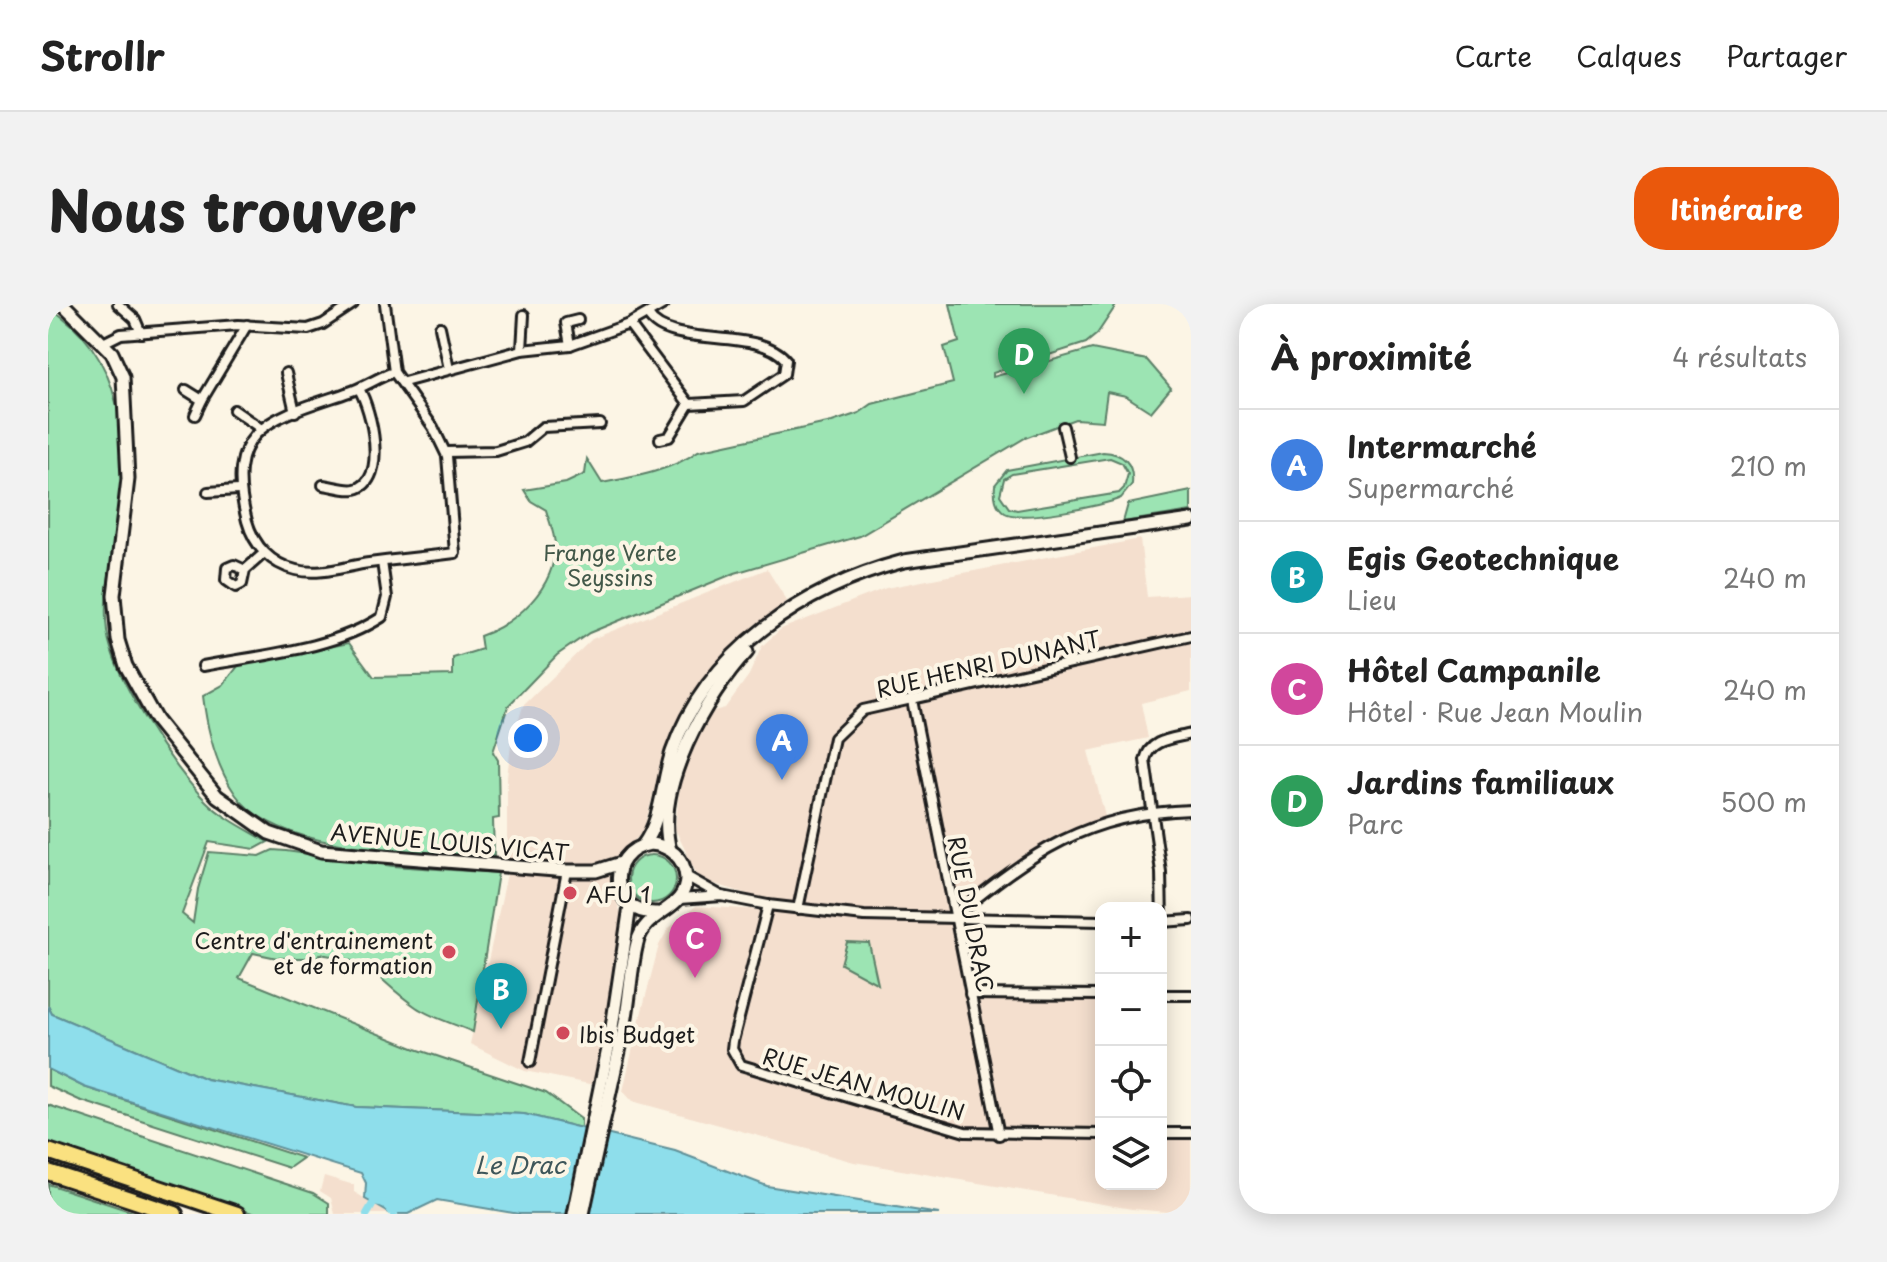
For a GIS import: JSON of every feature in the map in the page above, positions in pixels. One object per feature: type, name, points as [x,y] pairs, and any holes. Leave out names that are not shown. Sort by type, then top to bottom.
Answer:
[{"type":"highway","points":[[48,1154],[213,1214]]},
{"type":"highway","points":[[48,1154],[237,1214]]},
{"type":"highway","points":[[48,1172],[175,1214]]},
{"type":"main road","points":[[53,304],[101,345]]},
{"type":"main road","points":[[63,304],[101,345]]},
{"type":"main road","name":"AVENUE LOUIS VICAT","points":[[101,345],[118,376],[125,398],[128,479],[115,585],[118,640],[137,691],[217,796],[269,833],[321,851],[596,871]]},
{"type":"main road","points":[[618,885],[621,863],[628,854],[643,845],[653,827],[672,752],[693,709],[728,662],[762,629],[829,587],[904,561],[1191,520]]},
{"type":"main road","points":[[670,850],[665,826],[670,802],[701,713],[732,670],[777,620]]},
{"type":"main road","points":[[574,1214],[628,1008],[637,941],[657,913],[679,899],[686,876],[682,864],[670,850],[657,845],[643,845]]},
{"type":"main road","points":[[596,871],[621,863]]},
{"type":"main road","points":[[596,871],[618,885],[630,906],[642,912],[657,913]]},
{"type":"main road","points":[[583,1214],[630,906]]},
{"type":"street","points":[[118,304],[135,319],[141,333]]},
{"type":"street","points":[[101,345],[121,334],[247,325],[308,329],[323,324],[353,304]]},
{"type":"street","points":[[385,304],[394,372],[404,382],[446,452],[455,553],[324,571],[297,570],[263,554],[249,529],[238,490],[242,457],[260,428],[394,372]]},
{"type":"street","points":[[404,382],[522,350],[570,345],[629,324],[664,304]]},
{"type":"street","points":[[522,350],[524,315]]},
{"type":"street","points":[[648,315],[662,329],[727,339],[771,350],[786,360],[784,374],[744,401],[689,404]]},
{"type":"street","points":[[570,345],[566,323],[578,320]]},
{"type":"street","points":[[629,324],[689,404]]},
{"type":"street","points":[[195,415],[247,325]]},
{"type":"street","points":[[440,327],[449,369]]},
{"type":"street","points":[[286,373],[295,412]]},
{"type":"street","points":[[323,485],[355,489],[365,483],[371,468],[374,427],[368,403],[359,389]]},
{"type":"street","points":[[186,390],[202,400]]},
{"type":"street","points":[[660,439],[669,437],[689,404]]},
{"type":"street","points":[[234,410],[260,428]]},
{"type":"street","points":[[446,452],[496,451],[525,442],[543,427],[600,424]]},
{"type":"street","points":[[1063,427],[1070,457]]},
{"type":"street","points":[[208,492],[238,490]]},
{"type":"street","points":[[245,570],[263,554]]},
{"type":"street","points":[[203,666],[317,643],[365,628],[382,617],[387,597],[382,562]]},
{"type":"street","name":"RUE HENRI DUNANT","points":[[798,909],[834,738],[863,710],[1191,636]]},
{"type":"street","name":"RUE DU DRAC","points":[[912,700],[999,1135]]},
{"type":"street","points":[[1162,902],[1161,872],[1145,760],[1147,750],[1155,743],[1191,734]]},
{"type":"street","points":[[953,917],[1037,851],[1095,827],[1153,811],[1191,810]]},
{"type":"street","points":[[530,1062],[567,871]]},
{"type":"street","points":[[686,876],[722,896]]},
{"type":"street","points":[[679,899],[722,896],[768,905],[875,917],[1095,921]]},
{"type":"street","name":"RUE JEAN MOULIN","points":[[768,905],[733,1041],[735,1059],[741,1065],[908,1118],[965,1132],[999,1135]]},
{"type":"street","points":[[1167,922],[1191,920]]},
{"type":"street","points":[[970,994],[1095,995]]},
{"type":"street","points":[[1167,995],[1191,995]]},
{"type":"street","points":[[1167,1133],[1191,1133]]},
{"type":"street","points":[[999,1135],[1095,1134]]},
{"type":"shaded area","points":[[1140,539],[1147,597],[1191,594],[1191,691],[1141,703],[1148,738],[1088,751],[1106,820],[1057,840],[963,910],[983,995],[1095,996],[1095,1190],[1167,1190],[1167,1127],[1191,1128],[1191,1214],[1132,1209],[854,1162],[632,1101],[623,1091],[659,945],[669,928],[696,906],[808,913],[699,879],[675,829],[682,767],[695,746],[706,713],[725,708],[749,675],[762,646],[781,629],[886,588]]},
{"type":"shaded area","points":[[767,569],[787,601],[750,634],[697,699],[659,773],[643,832],[616,858],[612,890],[622,916],[594,1085],[525,1071],[470,1044],[507,874],[507,777],[511,745],[523,706],[592,639]]},
{"type":"shaded area","points":[[324,1176],[354,1185],[354,1192],[391,1214],[335,1214],[331,1198],[320,1191]]},
{"type":"green space","name":"Frange Verte Seyssins","points":[[950,304],[1117,304],[1097,334],[1086,343],[993,373],[993,377],[1092,349],[1147,360],[1171,388],[1151,412],[1126,396],[1107,392],[1103,421],[1075,419],[1025,438],[860,536],[735,573],[589,633],[557,655],[508,706],[493,752],[498,760],[499,818],[493,819],[494,856],[394,851],[319,840],[285,830],[257,815],[236,795],[214,747],[203,696],[223,685],[239,665],[349,643],[374,677],[453,675],[453,658],[482,649],[480,636],[520,613],[541,590],[548,576],[555,546],[553,532],[546,510],[531,501],[524,490],[566,483],[585,474],[587,459],[602,483],[627,478],[665,468],[698,451],[832,422],[859,413],[872,404],[953,383],[944,347],[959,342]]},
{"type":"green space","points":[[48,307],[74,327],[93,350],[107,375],[116,403],[121,432],[121,492],[106,617],[107,631],[120,672],[146,721],[193,787],[220,813],[268,842],[255,849],[209,842],[182,914],[193,923],[198,889],[209,852],[260,856],[273,850],[393,866],[498,873],[473,1032],[422,1011],[365,967],[340,958],[320,954],[316,958],[277,958],[253,953],[239,978],[416,1049],[546,1093],[581,1119],[581,1128],[524,1114],[356,1107],[206,1079],[52,1014],[48,1006]]},
{"type":"green space","points":[[1103,452],[1126,460],[1131,470],[1132,484],[1121,498],[1098,505],[1063,512],[1014,515],[1005,513],[995,497],[995,485],[1007,470]],"holes":[[[1110,458],[1122,463],[1128,474],[1119,493],[1017,510],[1009,508],[1000,495],[1004,479],[1012,474]]]},
{"type":"green space","points":[[1191,491],[1191,511],[1123,522],[1128,504]]},
{"type":"green space","points":[[652,855],[669,862],[676,879],[669,896],[652,903],[635,896],[628,879],[635,862]]},
{"type":"green space","points":[[847,942],[869,943],[878,984],[841,964]]},
{"type":"green space","points":[[48,1069],[84,1087],[303,1158],[289,1168],[79,1100],[48,1086]]},
{"type":"green space","points":[[48,1105],[313,1193],[329,1203],[329,1214],[255,1214],[48,1146]]},
{"type":"green space","points":[[48,1184],[139,1214],[48,1214]]},
{"type":"water","name":"Le Drac","points":[[48,1006],[52,1014],[206,1079],[356,1107],[524,1114],[675,1151],[767,1186],[939,1214],[519,1214],[437,1200],[408,1214],[391,1214],[365,1199],[366,1183],[361,1173],[84,1087],[48,1069]]},
{"type":"waterway","points":[[367,1214],[374,1202],[386,1204],[394,1214]]},
{"type":"place","name":"Jardins familiaux","points":[[1024,394]]},
{"type":"place","name":"Intermarché","points":[[782,780]]},
{"type":"place","name":"AFU 1","points":[[570,893]]},
{"type":"place","name":"Centre d'entrainement et de formation","points":[[449,952]]},
{"type":"place","name":"Hôtel Campanile","points":[[695,978]]},
{"type":"place","name":"Egis Geotechnique","points":[[501,1029]]},
{"type":"place","name":"Ibis Budget","points":[[563,1033]]}]
